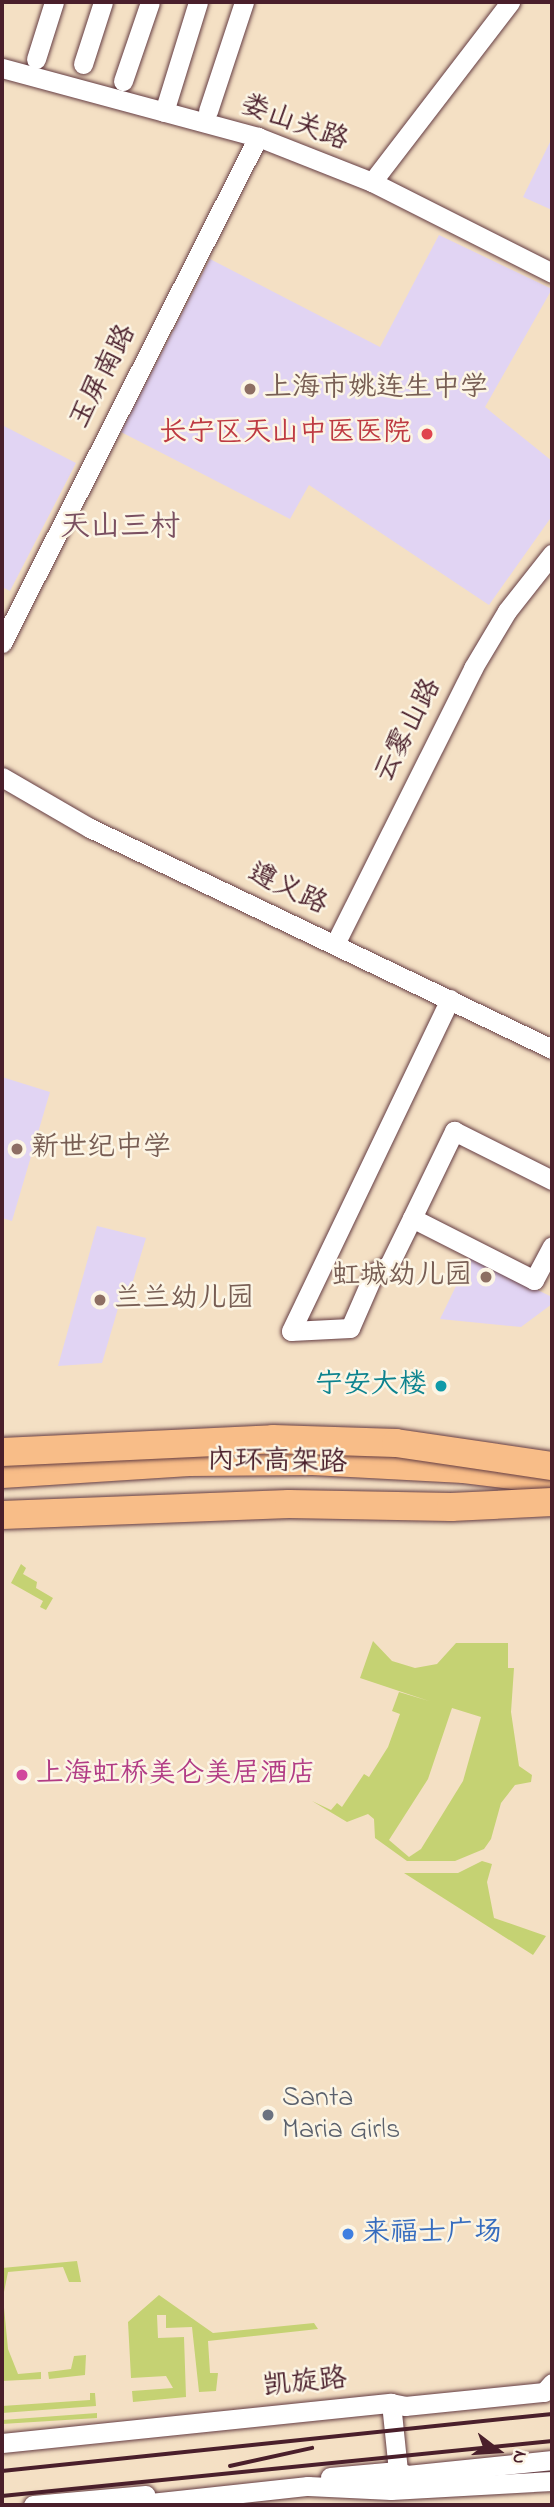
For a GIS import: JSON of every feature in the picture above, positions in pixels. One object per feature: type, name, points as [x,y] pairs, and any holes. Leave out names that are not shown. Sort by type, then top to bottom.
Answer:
[{"type":"highway","points":[[2,1452],[165,1441],[287,1439],[396,1443],[552,1466]]},
{"type":"highway","name":"内环高架路","points":[[2,1474],[189,1462],[313,1461],[464,1469],[552,1480]]},
{"type":"highway","name":"内环高架路","points":[[2,1491],[190,1480],[313,1479],[462,1486],[552,1497]]},
{"type":"highway","points":[[2,1515],[289,1504],[451,1507],[552,1502]]},
{"type":"street","points":[[36,59],[54,2]]},
{"type":"street","points":[[83,65],[103,2]]},
{"type":"street","points":[[123,81],[150,2]]},
{"type":"street","points":[[164,111],[198,2]]},
{"type":"street","points":[[372,182],[510,2]]},
{"type":"street","points":[[208,111],[240,3]]},
{"type":"street","name":"娄山关路","points":[[2,68],[258,137],[372,182],[552,273]]},
{"type":"street","name":"玉屏南路","points":[[2,643],[258,137]]},
{"type":"street","name":"云雾山路","points":[[335,944],[473,668],[507,611],[552,554]]},
{"type":"street","name":"遵义路","points":[[2,777],[90,828],[552,1049]]},
{"type":"street","points":[[450,999],[291,1331],[350,1328],[374,1273],[389,1265],[454,1131],[552,1180]]},
{"type":"street","points":[[412,1218],[534,1280],[552,1246]]},
{"type":"street","name":"凯旋路","points":[[2,2443],[391,2403],[405,2406],[544,2392],[552,2383]]},
{"type":"street","points":[[391,2403],[398,2471]]},
{"type":"street","points":[[33,2505],[398,2471],[407,2475],[552,2460]]},
{"type":"street","points":[[132,2505],[308,2486],[391,2490],[552,2481]]},
{"type":"shaded area","points":[[552,138],[552,210],[523,197]]},
{"type":"shaded area","points":[[439,235],[552,289],[485,407],[552,461],[552,516],[489,605],[309,485],[290,519],[121,432],[210,259],[380,347]]},
{"type":"shaded area","points":[[2,425],[76,463],[10,591],[2,587]]},
{"type":"shaded area","name":"新世纪中学","points":[[2,1077],[50,1092],[12,1221],[2,1218]]},
{"type":"shaded area","name":"兰兰幼儿园","points":[[97,1226],[146,1238],[129,1294],[119,1305],[102,1363],[58,1366]]},
{"type":"shaded area","name":"虹城幼儿园","points":[[470,1257],[552,1297],[552,1304],[521,1327],[440,1319]]},
{"type":"green space","points":[[21,1564],[26,1568],[23,1574],[37,1582],[36,1588],[53,1598],[46,1610],[40,1607],[43,1601],[11,1583]]},
{"type":"green space","points":[[373,1641],[392,1661],[415,1668],[437,1664],[456,1643],[508,1643],[508,1668],[514,1668],[511,1712],[519,1766],[532,1775],[531,1782],[515,1785],[501,1803],[491,1839],[484,1849],[455,1861],[407,1861],[375,1838],[374,1819],[368,1814],[347,1822],[312,1801],[331,1810],[337,1803],[342,1807],[364,1774],[369,1777],[388,1747],[400,1714],[392,1711],[399,1692],[429,1701],[360,1678]],"holes":[[[452,1708],[481,1717],[463,1781],[421,1849],[409,1857],[389,1840],[428,1779]]]},
{"type":"green space","points":[[482,1861],[492,1864],[487,1882],[494,1918],[546,1936],[533,1955],[404,1873],[458,1873]]},
{"type":"green space","points":[[77,2261],[81,2282],[69,2282],[63,2267],[8,2272],[3,2297],[8,2349],[18,2374],[41,2372],[41,2379],[2,2381],[2,2268]]},
{"type":"green space","points":[[159,2295],[213,2333],[314,2323],[318,2329],[208,2341],[210,2373],[218,2373],[216,2391],[199,2392],[192,2327],[166,2328],[166,2315],[157,2315],[158,2338],[184,2337],[186,2397],[133,2402],[132,2391],[173,2388],[166,2376],[131,2378],[128,2322]]},
{"type":"green space","points":[[86,2355],[85,2375],[49,2379],[48,2372],[71,2369],[74,2356]]},
{"type":"green space","points":[[90,2393],[95,2393],[96,2406],[2,2413],[2,2406],[90,2400]]},
{"type":"green space","points":[[97,2413],[97,2418],[2,2424],[2,2420]]},
{"type":"railway","points":[[2,2471],[552,2414]]},
{"type":"railway","points":[[2,2496],[552,2441]]},
{"type":"railway","points":[[230,2466],[312,2448]]},
{"type":"place","name":"上海市姚连生中学","points":[[250,389]]},
{"type":"place","name":"长宁区天山中医医院","points":[[427,434]]},
{"type":"place","name":"新世纪中学","points":[[17,1149]]},
{"type":"place","name":"虹城幼儿园","points":[[486,1277]]},
{"type":"place","name":"兰兰幼儿园","points":[[100,1300]]},
{"type":"place","name":"宁安大楼","points":[[441,1386]]},
{"type":"place","name":"上海虹桥美仑美居酒店","points":[[22,1775]]},
{"type":"place","name":"Santa Maria Girls","points":[[268,2115]]},
{"type":"place","name":"来福士广场","points":[[348,2234]]},
{"type":"district","name":"天山三村","points":[[120,528]]}]
